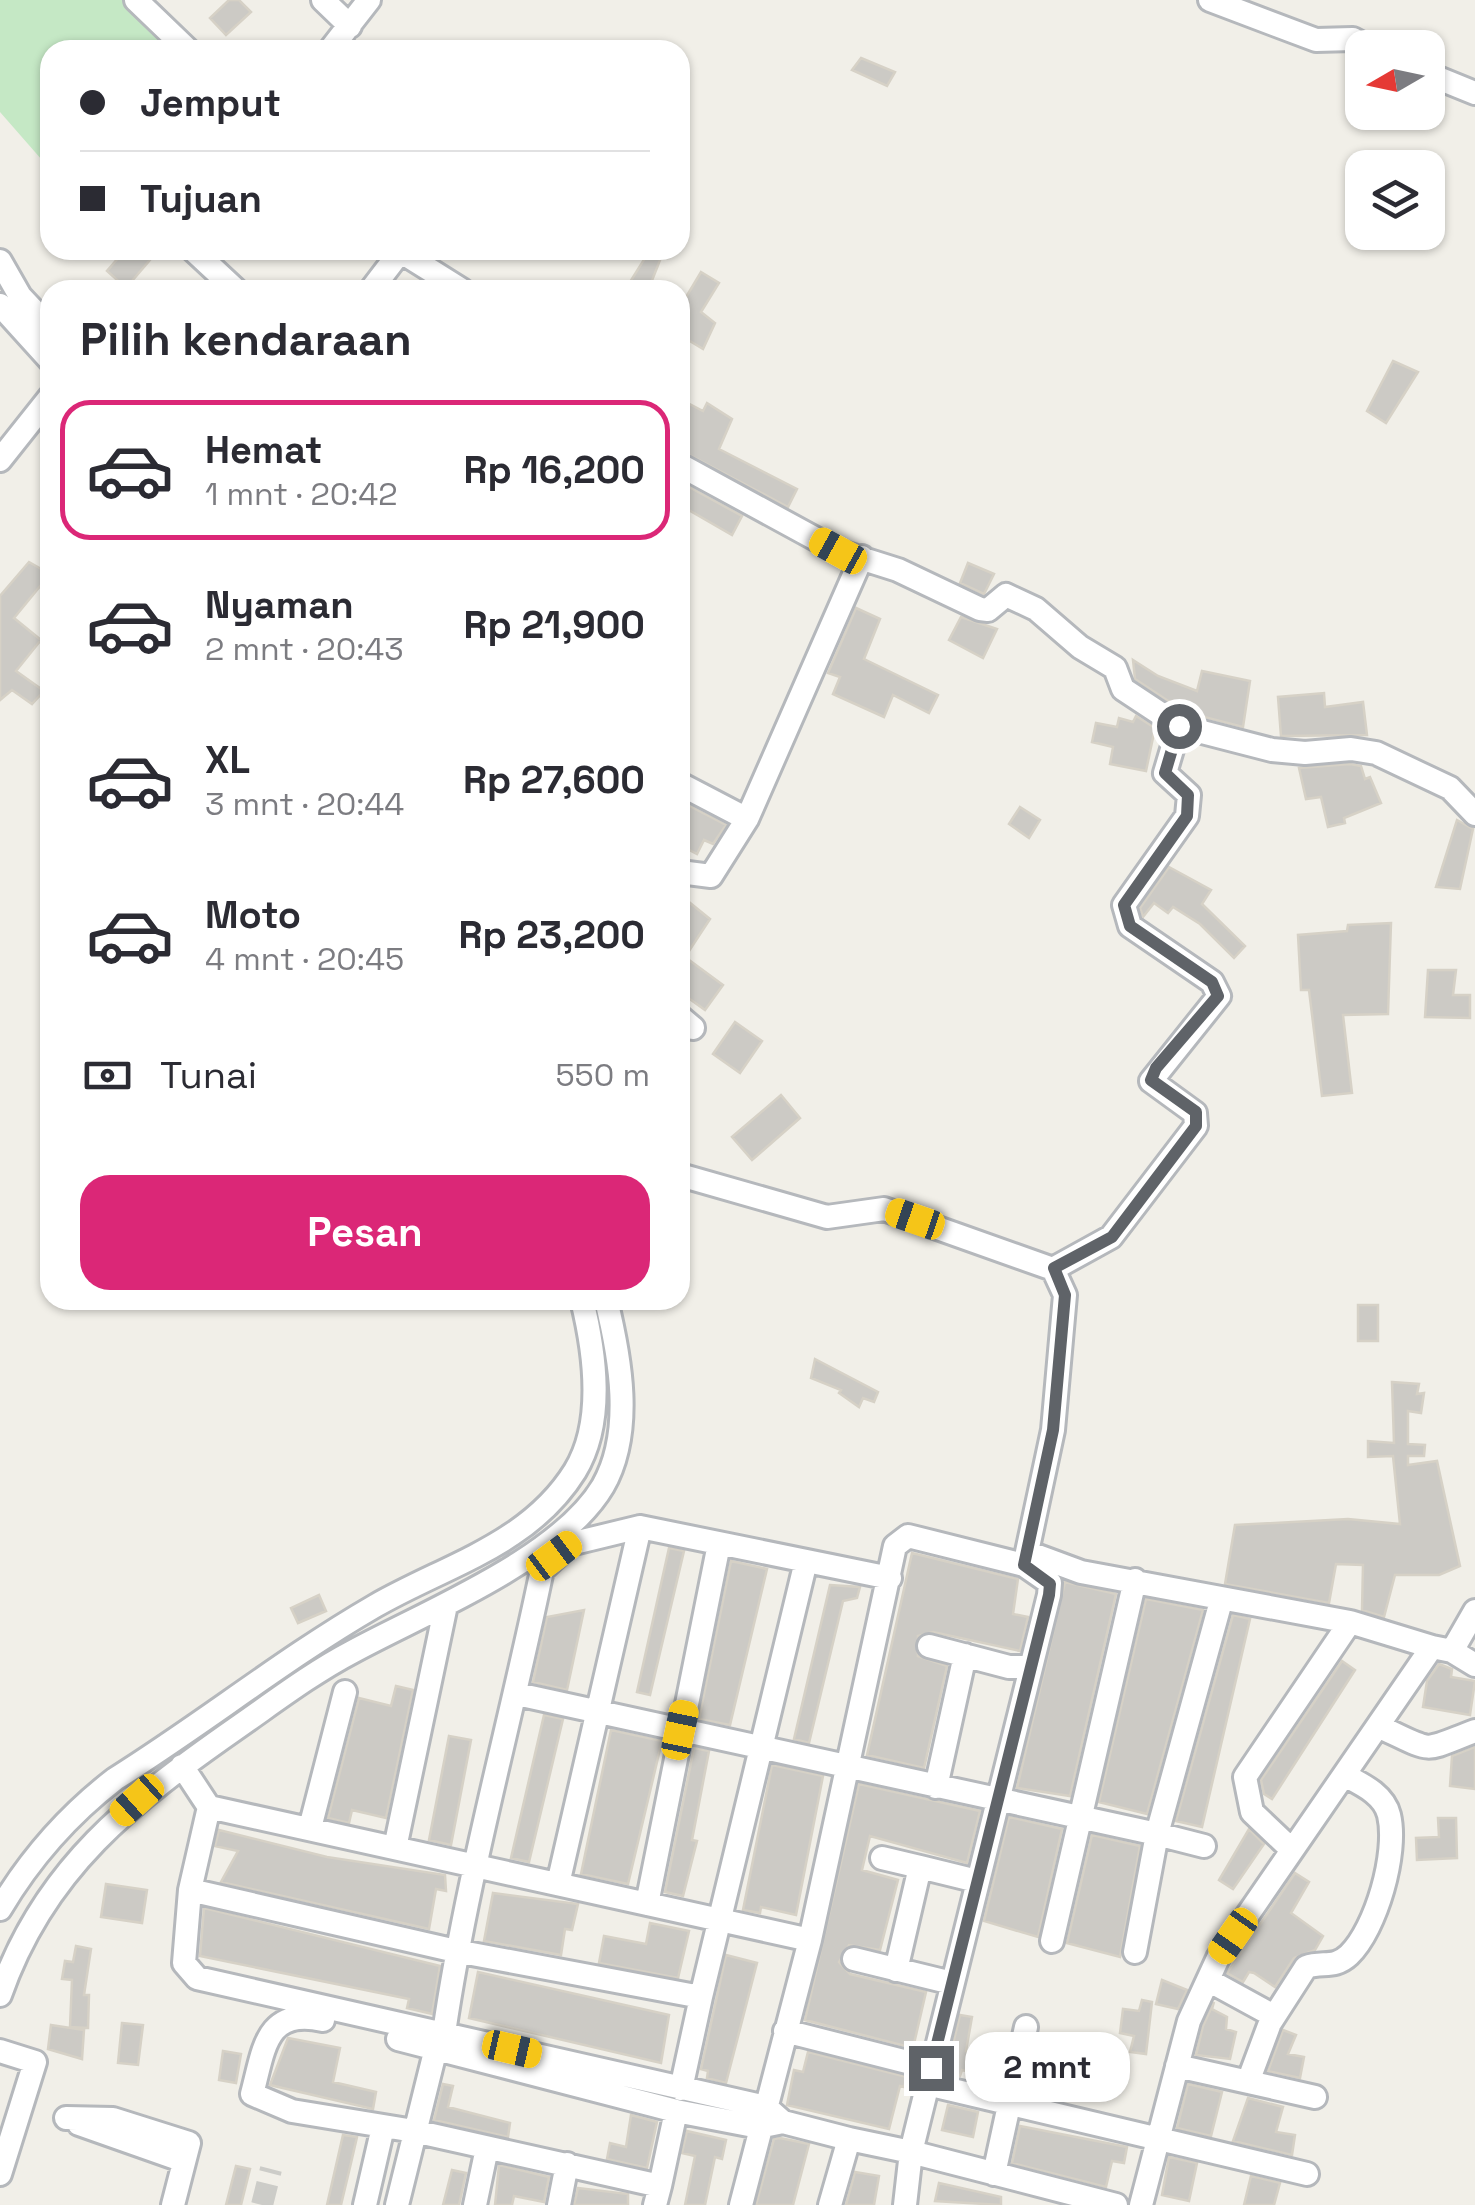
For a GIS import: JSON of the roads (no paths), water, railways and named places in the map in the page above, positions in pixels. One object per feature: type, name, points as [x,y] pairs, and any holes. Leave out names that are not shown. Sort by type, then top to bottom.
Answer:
[{"type":"street","points":[[136,0],[171,40]]},
{"type":"street","points":[[323,0],[350,26]]},
{"type":"street","points":[[338,40],[369,0]]},
{"type":"street","points":[[1210,0],[1316,40],[1345,39]]},
{"type":"street","points":[[1445,81],[1475,93]]},
{"type":"street","points":[[204,260],[226,280]]},
{"type":"street","points":[[414,260],[446,280]]},
{"type":"street","points":[[0,261],[20,296],[40,317]]},
{"type":"street","points":[[0,305],[40,349]]},
{"type":"street","points":[[0,460],[40,410]]},
{"type":"street","points":[[690,471],[838,551],[862,557],[980,609],[988,610],[1006,595],[1036,608],[1080,646],[1114,668],[1123,689],[1137,701],[1179,726],[1272,750],[1304,753],[1351,749],[1376,753],[1450,788],[1475,814]]},
{"type":"street","points":[[690,873],[711,876],[747,819],[862,557]]},
{"type":"street","points":[[690,1179],[826,1217],[884,1209],[1054,1268],[1112,1237],[1196,1126],[1196,1112],[1151,1080],[1156,1068],[1218,996],[1212,982],[1124,918],[1124,905],[1187,816],[1188,795],[1165,773],[1179,726]]},
{"type":"street","points":[[690,789],[747,819]]},
{"type":"street","points":[[1026,1559],[1053,1430],[1065,1295],[1054,1268]]},
{"type":"street","points":[[0,1909],[45,1844],[76,1808],[115,1779],[377,1605],[463,1564],[544,1508],[576,1469],[591,1428],[594,1381],[583,1310]]},
{"type":"street","points":[[0,1995],[25,1938],[76,1858],[137,1800],[348,1653],[446,1605],[544,1545],[576,1520],[605,1483],[621,1417],[619,1371],[608,1310]]},
{"type":"street","points":[[397,2205],[440,2040],[472,1866],[517,1694],[542,1570],[570,1544],[640,1527],[890,1578]]},
{"type":"street","points":[[558,1884],[640,1527]]},
{"type":"street","points":[[742,2205],[769,2119],[785,2030],[850,1768],[895,1546],[908,1536],[1135,1580],[1221,1601],[1350,1622],[1442,1649],[1475,1666]]},
{"type":"street","points":[[647,1904],[719,1544]]},
{"type":"street","points":[[905,2205],[911,2152],[1050,1584],[1026,1559]]},
{"type":"street","points":[[440,2040],[308,2017],[284,2020],[273,2030],[252,2094],[292,2111],[414,2131],[567,2164],[658,2195],[701,1996],[806,1561]]},
{"type":"street","points":[[1052,1941],[1135,1580]]},
{"type":"street","points":[[1135,1952],[1158,1834],[1221,1601]]},
{"type":"street","points":[[395,1848],[446,1605]]},
{"type":"street","points":[[1140,2205],[1189,2021],[1218,1958],[1344,1774],[1475,1611]]},
{"type":"street","points":[[1292,1850],[1252,1812],[1245,1796],[1244,1777],[1350,1622]]},
{"type":"street","points":[[930,1646],[1028,1668]]},
{"type":"street","points":[[936,1787],[964,1655]]},
{"type":"street","points":[[310,1828],[345,1692]]},
{"type":"street","points":[[517,1694],[1204,1846]]},
{"type":"street","points":[[1380,1727],[1427,1749],[1443,1748],[1475,1731]]},
{"type":"street","points":[[182,1766],[209,1807],[810,1940]]},
{"type":"street","points":[[1248,2082],[1274,2016],[1306,1967],[1332,1966],[1350,1954],[1374,1916],[1387,1870],[1389,1814],[1376,1792],[1344,1774]]},
{"type":"street","points":[[209,1807],[190,1890],[184,1963],[193,1976],[679,2100],[911,2152],[1116,2205]]},
{"type":"street","points":[[882,1858],[977,1881]]},
{"type":"street","points":[[896,1970],[920,1867]]},
{"type":"street","points":[[190,1890],[456,1951],[701,1996]]},
{"type":"street","points":[[854,1959],[952,1984]]},
{"type":"street","points":[[1208,1980],[1274,2016]]},
{"type":"street","points":[[994,2174],[1026,2027]]},
{"type":"street","points":[[785,2030],[1011,2104],[1308,2174]]},
{"type":"street","points":[[0,2052],[35,2062],[0,2174]]},
{"type":"street","points":[[1177,2066],[1315,2098]]},
{"type":"street","points":[[365,2205],[384,2127]]},
{"type":"street","points":[[830,2205],[849,2138]]},
{"type":"street","points":[[475,2205],[487,2148]]},
{"type":"street","points":[[173,2205],[184,2161]]},
{"type":"street","points":[[559,2205],[567,2164]]},
{"type":"tunnel","points":[[262,2205],[271,2169]]}]
